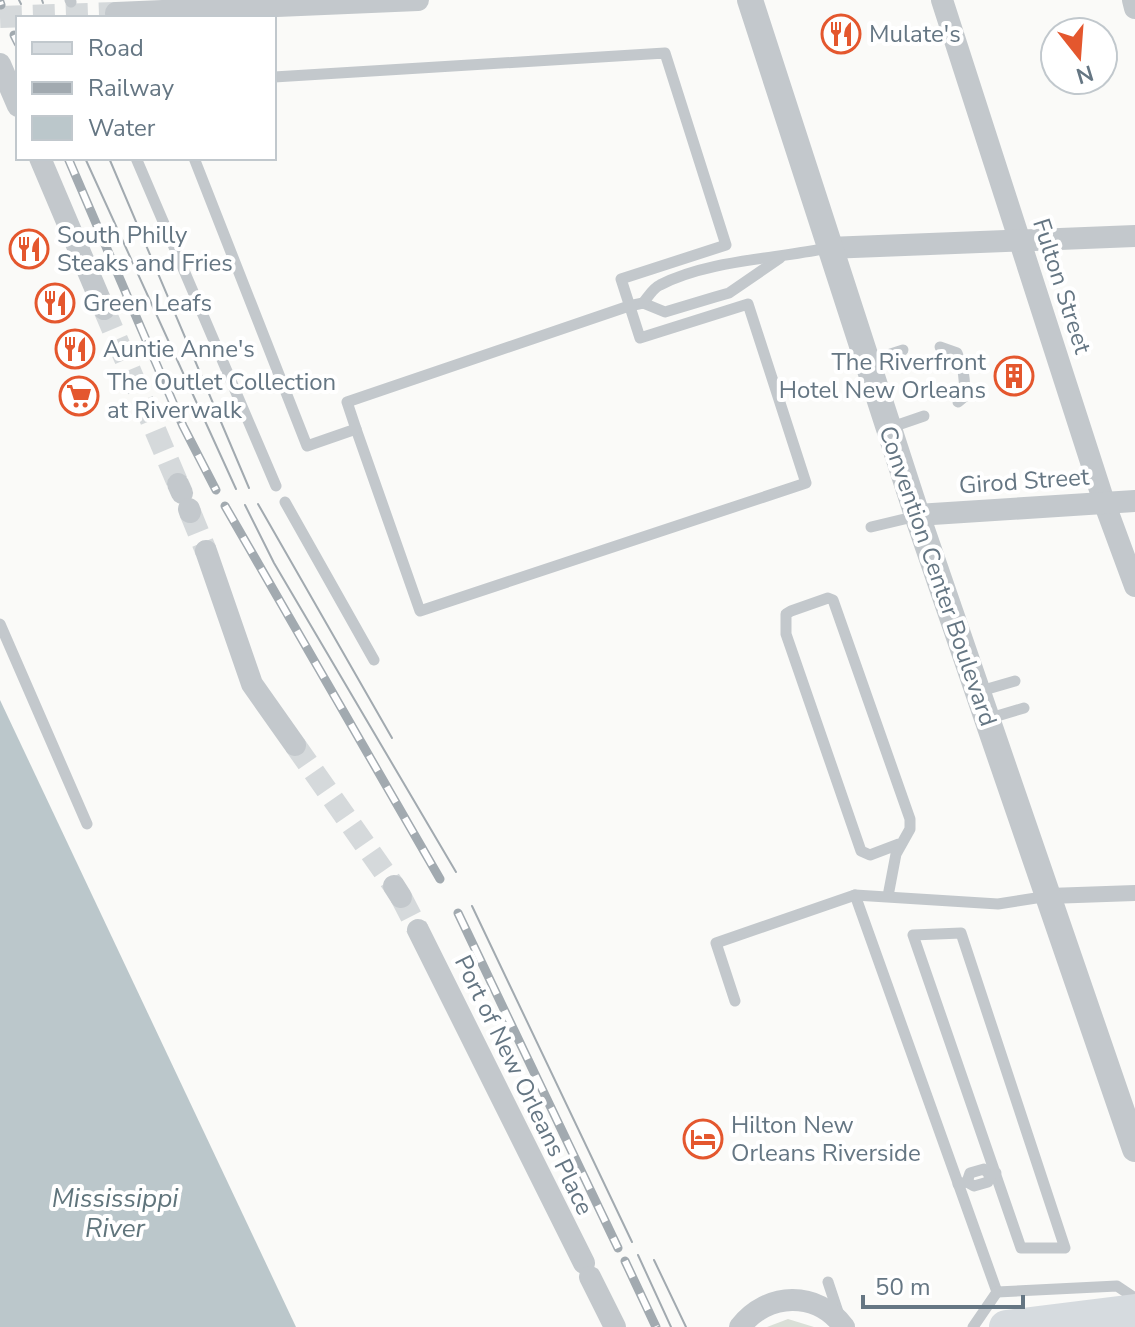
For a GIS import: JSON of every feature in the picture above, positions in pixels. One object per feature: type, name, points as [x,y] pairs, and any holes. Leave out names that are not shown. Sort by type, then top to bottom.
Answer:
[{"type":"main road","points":[[1006,1327],[1135,1311]]},
{"type":"street","points":[[116,13],[418,0]]},
{"type":"street","name":"Convention Center Boulevard","points":[[750,0],[917,515],[1135,1149]]},
{"type":"street","name":"Fulton Street","points":[[942,0],[1104,502],[1135,586]]},
{"type":"street","points":[[1133,0],[1135,8]]},
{"type":"street","points":[[0,64],[16,101]]},
{"type":"street","points":[[41,160],[104,309]]},
{"type":"street","points":[[828,248],[1135,236]]},
{"type":"street","name":"Girod Street","points":[[917,515],[1135,501]]},
{"type":"street","points":[[206,551],[252,684],[295,745]]},
{"type":"street","points":[[1049,896],[1135,893]]},
{"type":"street","name":"Port of New Orleans Place","points":[[418,930],[615,1327]]},
{"type":"street","points":[[740,1327],[754,1312],[787,1299],[817,1304],[842,1325]]},
{"type":"lane","points":[[276,77],[665,53],[726,245],[621,279],[629,306],[640,338],[748,304],[806,483],[420,611],[347,402],[629,306],[643,303],[665,312],[729,293],[780,258]]},
{"type":"lane","points":[[137,160],[276,486]]},
{"type":"lane","points":[[195,160],[307,446],[356,429]]},
{"type":"lane","points":[[643,303],[657,286],[747,258],[780,258],[828,248]]},
{"type":"lane","points":[[940,347],[957,353],[962,365],[966,385],[964,397],[958,402]]},
{"type":"lane","points":[[866,362],[903,350]]},
{"type":"lane","points":[[889,428],[924,416]]},
{"type":"lane","points":[[285,502],[374,660]]},
{"type":"lane","points":[[871,527],[917,515]]},
{"type":"lane","points":[[888,896],[899,844],[910,829],[910,819],[833,600],[828,598],[791,611],[786,614],[786,634],[861,851],[870,855],[899,844]]},
{"type":"lane","points":[[0,624],[87,824]]},
{"type":"lane","points":[[977,692],[1015,681]]},
{"type":"lane","points":[[986,719],[1024,708]]},
{"type":"lane","points":[[735,1001],[716,943],[855,895],[998,904],[1049,896]]},
{"type":"lane","points":[[855,895],[962,1183],[997,1292]]},
{"type":"lane","points":[[961,933],[1065,1248],[1021,1248],[993,1174],[913,935],[961,933]]},
{"type":"lane","points":[[962,1183],[974,1186],[988,1182],[993,1174]]},
{"type":"lane","points":[[828,1282],[842,1325]]},
{"type":"lane","points":[[997,1292],[1117,1286],[1135,1298]]},
{"type":"lane","points":[[973,1327],[997,1292]]},
{"type":"shaded area","points":[[788,1319],[814,1327],[767,1327]]},
{"type":"water","name":"Mississippi River","points":[[0,700],[296,1327],[0,1327]]},
{"type":"tunnel","points":[[29,16],[116,13]]},
{"type":"tunnel","points":[[0,17],[16,16]]},
{"type":"tunnel","points":[[104,309],[178,484]]},
{"type":"tunnel","points":[[190,512],[206,551]]},
{"type":"tunnel","points":[[295,745],[394,886]]},
{"type":"tunnel","points":[[401,897],[418,930]]},
{"type":"tram line","points":[[19,0],[21,4]]},
{"type":"tram line","points":[[86,160],[236,489]]},
{"type":"tram line","points":[[110,160],[249,488]]},
{"type":"tram line","points":[[258,504],[392,738]]},
{"type":"tram line","points":[[245,505],[274,563],[456,872]]},
{"type":"tram line","points":[[472,906],[632,1242]]},
{"type":"tram line","points":[[638,1255],[671,1327]]},
{"type":"tram line","points":[[654,1260],[686,1327]]},
{"type":"railway","points":[[14,35],[16,39]]},
{"type":"railway","points":[[69,160],[183,426],[216,490]]},
{"type":"railway","points":[[225,506],[440,879]]},
{"type":"railway","points":[[458,913],[618,1248]]},
{"type":"railway","points":[[625,1261],[656,1327]]},
{"type":"place","name":"Mulate's","points":[[841,34]]},
{"type":"place","name":"South Philly Steaks and Fries","points":[[29,249]]},
{"type":"place","name":"Green Leafs","points":[[55,303]]},
{"type":"place","name":"Auntie Anne's","points":[[75,349]]},
{"type":"place","name":"The Riverfront Hotel New Orleans","points":[[1014,376]]},
{"type":"place","name":"The Outlet Collection at Riverwalk","points":[[79,396]]},
{"type":"place","name":"Hilton New Orleans Riverside","points":[[703,1139]]}]
